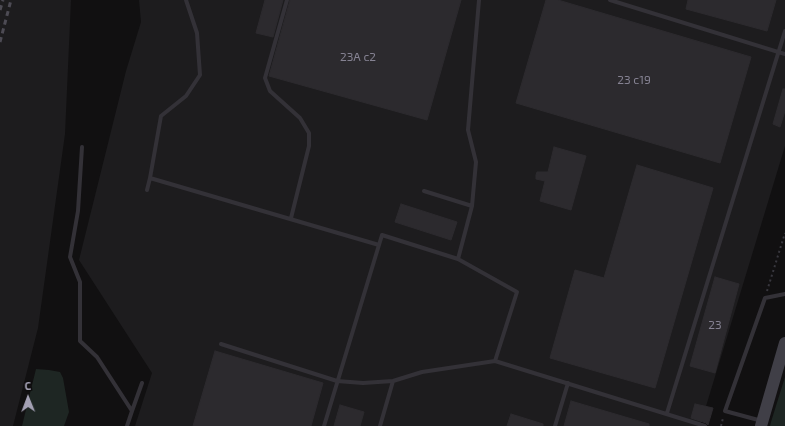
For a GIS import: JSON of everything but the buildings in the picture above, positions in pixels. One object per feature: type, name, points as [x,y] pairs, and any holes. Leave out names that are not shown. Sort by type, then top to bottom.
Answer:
[{"type":"street","points":[[762,423],[785,343]]},
{"type":"lane","points":[[147,190],[161,116],[186,96],[200,75],[197,33],[186,0]]},
{"type":"lane","points":[[287,0],[265,78],[270,91],[300,118],[310,133],[309,146],[291,218]]},
{"type":"lane","points":[[458,258],[472,206],[476,162],[468,130],[479,0]]},
{"type":"lane","points":[[610,0],[785,54]]},
{"type":"lane","points":[[667,413],[785,31]]},
{"type":"lane","points":[[82,147],[78,211],[70,257],[80,282],[80,341],[98,356],[132,411]]},
{"type":"lane","points":[[150,178],[291,218],[379,245]]},
{"type":"lane","points":[[424,191],[472,206]]},
{"type":"lane","points":[[324,426],[382,235],[458,258],[517,292],[495,361]]},
{"type":"lane","points":[[762,423],[725,411],[765,298],[785,294]]},
{"type":"lane","points":[[221,344],[337,381],[363,383],[393,381],[422,372],[495,361],[705,426]]},
{"type":"lane","points":[[380,426],[393,381]]},
{"type":"lane","points":[[127,426],[142,383]]},
{"type":"lane","points":[[555,426],[568,383]]},
{"type":"path","points":[[765,298],[785,233]]},
{"type":"shaded area","points":[[0,0],[71,0],[65,134],[38,328],[13,426],[0,426]]},
{"type":"shaded area","points":[[139,0],[785,0],[785,146],[700,426],[135,426],[152,373],[79,260],[126,71],[141,22]]},
{"type":"shaded area","points":[[36,369],[60,372],[63,378],[69,412],[64,426],[22,426]]},
{"type":"shaded area","points":[[785,377],[785,426],[770,426],[771,422]]},
{"type":"railway","points":[[0,10],[3,0]]},
{"type":"railway","points":[[0,42],[11,0]]}]
